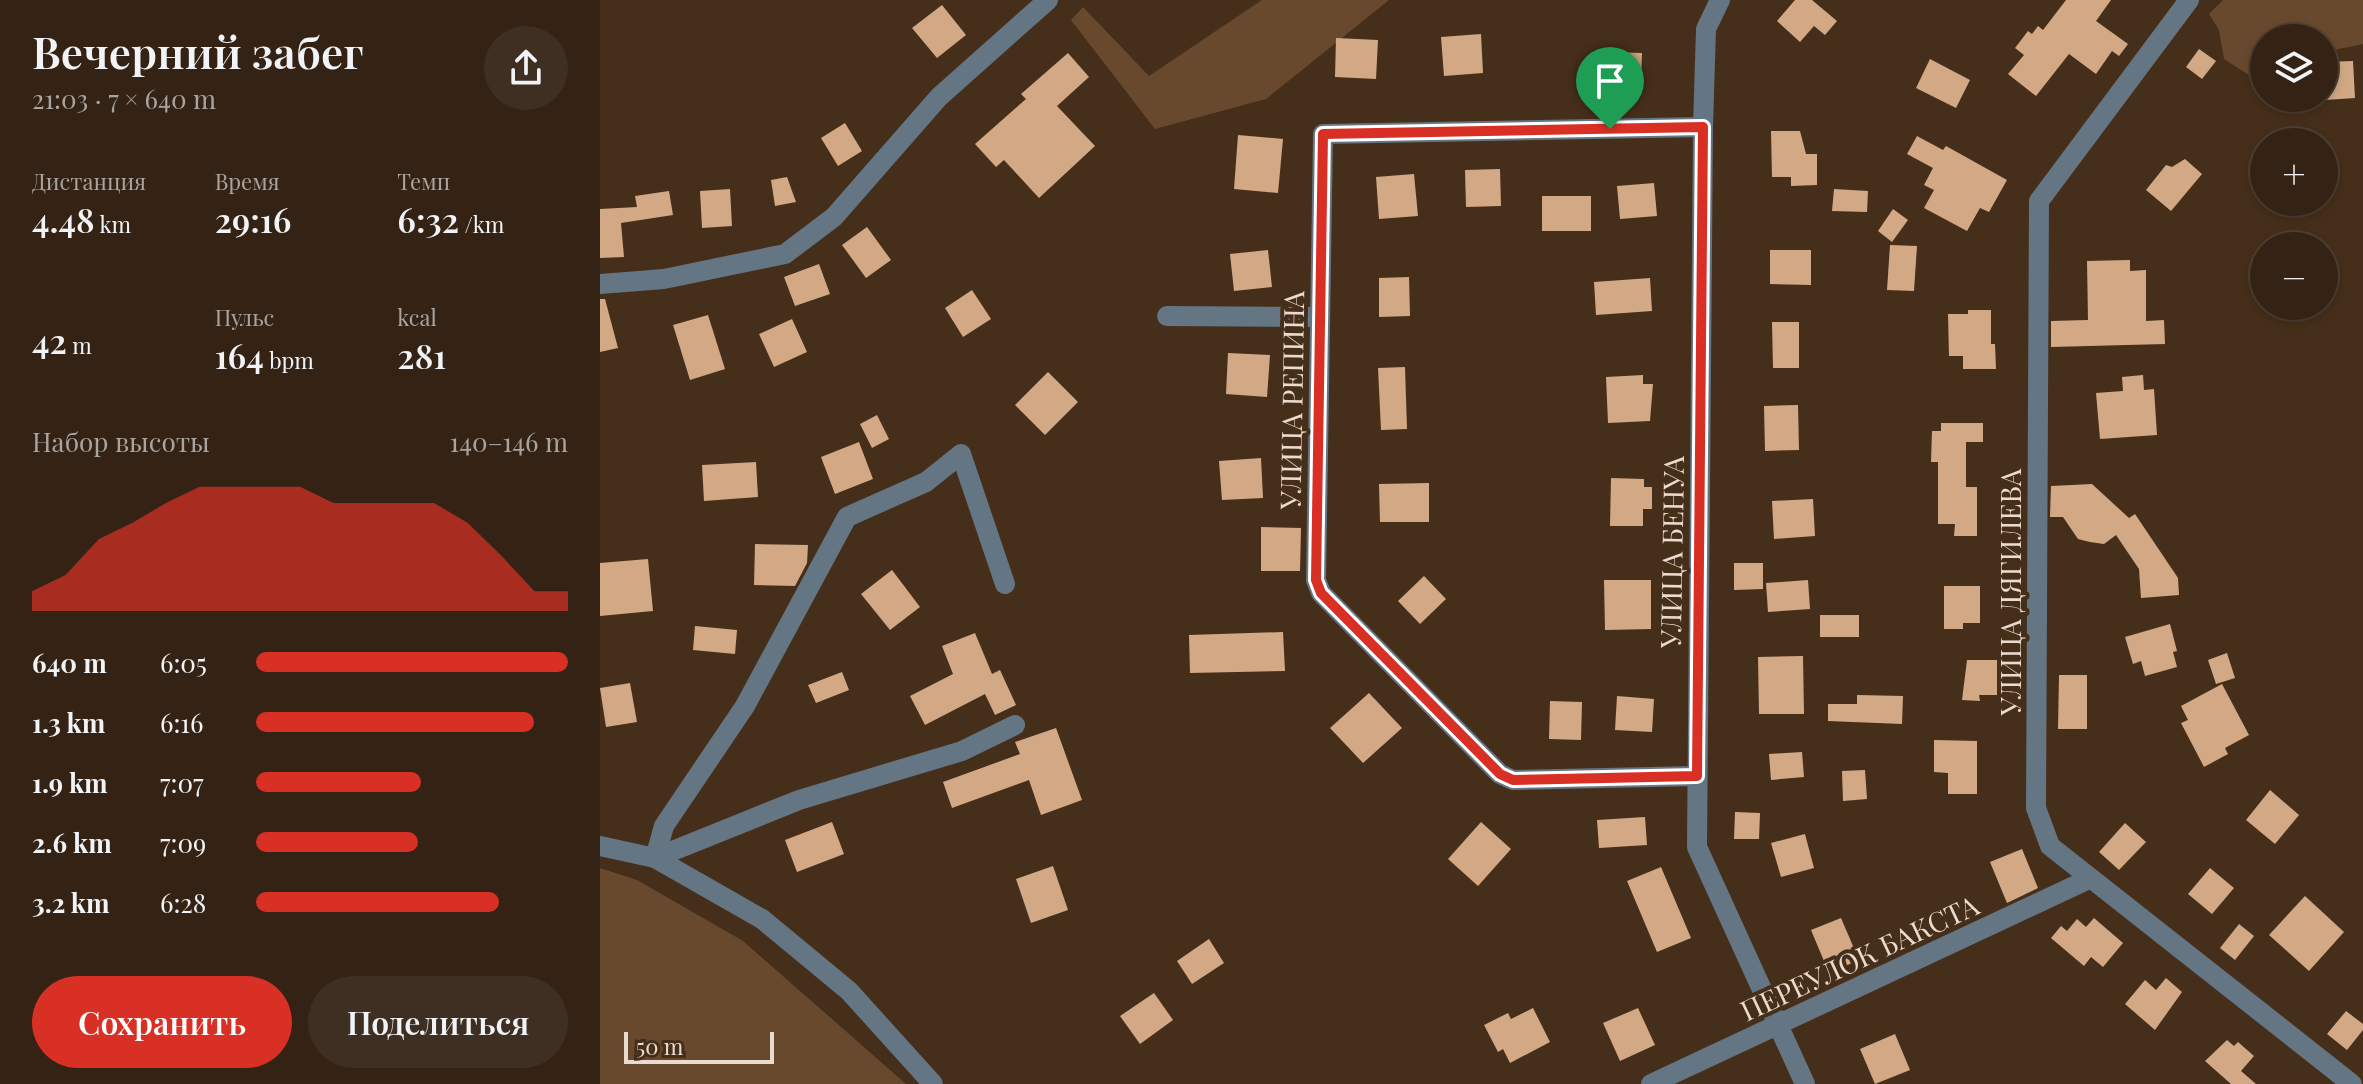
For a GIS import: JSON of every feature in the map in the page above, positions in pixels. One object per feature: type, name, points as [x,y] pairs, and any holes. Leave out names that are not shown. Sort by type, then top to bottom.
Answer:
[{"type":"street","points":[[600,284],[664,279],[785,254],[834,217],[939,97],[1048,0]]},
{"type":"street","name":"УЛИЦА БЕНУА","points":[[1720,0],[1706,29],[1703,127],[1697,847],[1805,1084]]},
{"type":"street","name":"УЛИЦА ДЯГИЛЕВА","points":[[2189,0],[2039,201],[2036,808],[2050,846],[2352,1084]]},
{"type":"street","name":"УЛИЦА РЕПИНА","points":[[1697,776],[1513,780],[1500,774],[1321,593],[1316,580],[1323,134],[1703,127]]},
{"type":"street","points":[[1167,316],[1320,317]]},
{"type":"street","points":[[655,858],[664,826],[745,706],[847,517],[926,482],[961,454],[1005,584]]},
{"type":"street","points":[[655,858],[799,800],[962,751],[1015,725]]},
{"type":"street","points":[[600,846],[655,858],[762,919],[849,991],[933,1084]]},
{"type":"street","name":"ПЕРЕУЛОК БАКСТА","points":[[1651,1084],[2089,879]]},
{"type":"shaded area","points":[[1262,0],[1389,0],[1266,99],[1155,129],[1071,20],[1083,7],[1149,76]]},
{"type":"shaded area","points":[[2223,0],[2363,0],[2363,44],[2338,49],[2338,24],[2250,24],[2250,76],[2224,59],[2219,30],[2209,14]]},
{"type":"shaded area","points":[[600,868],[637,880],[743,941],[906,1084],[600,1084]]},
{"type":"building","points":[[1795,0],[1812,0],[1837,21],[1825,35],[1814,26],[1800,42],[1777,21]]},
{"type":"building","points":[[2066,0],[2111,0],[2096,21],[2128,44],[2119,56],[2112,51],[2096,74],[2069,54],[2036,96],[2008,74],[2024,55],[2015,48],[2028,31],[2032,34],[2038,26],[2043,30]]},
{"type":"building","points":[[942,5],[966,35],[937,58],[912,28]]},
{"type":"building","points":[[1481,34],[1483,73],[1444,76],[1441,37]]},
{"type":"building","points":[[1336,38],[1378,40],[1376,79],[1335,77]]},
{"type":"building","points":[[2199,49],[2216,61],[2202,79],[2186,67]]},
{"type":"building","points":[[1608,52],[1642,53],[1641,81],[1607,80]]},
{"type":"building","points":[[1068,53],[1089,77],[1057,106],[1095,146],[1039,198],[1004,160],[996,167],[975,144],[1026,99],[1021,94]]},
{"type":"building","points":[[1930,59],[1970,80],[1956,108],[1916,88]]},
{"type":"building","points":[[2353,61],[2355,98],[2338,99],[2338,62]]},
{"type":"building","points":[[845,123],[862,151],[838,166],[821,138]]},
{"type":"building","points":[[1771,131],[1800,131],[1806,154],[1817,154],[1817,185],[1791,186],[1791,177],[1772,177]]},
{"type":"building","points":[[1238,135],[1283,139],[1278,193],[1234,189]]},
{"type":"building","points":[[1917,136],[1943,150],[1946,146],[2007,180],[1989,212],[1980,208],[1967,231],[1924,208],[1934,190],[1924,185],[1933,168],[1907,154]]},
{"type":"building","points":[[2185,159],[2202,174],[2171,211],[2146,190],[2166,165],[2172,167]]},
{"type":"building","points":[[1500,169],[1501,206],[1466,207],[1465,170]]},
{"type":"building","points":[[1414,174],[1418,216],[1379,219],[1376,177]]},
{"type":"building","points":[[787,177],[796,202],[775,206],[771,180]]},
{"type":"building","points":[[1654,183],[1657,216],[1620,219],[1617,186]]},
{"type":"building","points":[[730,189],[732,226],[702,228],[700,191]]},
{"type":"building","points":[[1834,189],[1868,191],[1867,212],[1832,211]]},
{"type":"building","points":[[669,191],[673,215],[621,223],[624,257],[600,258],[600,209],[637,207],[635,196]]},
{"type":"building","points":[[1542,196],[1591,196],[1591,231],[1542,231]]},
{"type":"building","points":[[1893,209],[1908,220],[1892,242],[1878,231]]},
{"type":"building","points":[[867,227],[891,260],[866,278],[842,245]]},
{"type":"building","points":[[1890,245],[1917,246],[1914,291],[1887,290]]},
{"type":"building","points":[[1268,250],[1272,287],[1234,291],[1230,254]]},
{"type":"building","points":[[1770,250],[1811,250],[1811,285],[1770,284]]},
{"type":"building","points":[[2130,260],[2130,271],[2146,270],[2146,321],[2164,320],[2165,344],[2051,347],[2051,321],[2088,320],[2087,261]]},
{"type":"building","points":[[819,264],[830,294],[795,306],[784,277]]},
{"type":"building","points":[[1409,277],[1410,316],[1379,317],[1379,278]]},
{"type":"building","points":[[1650,278],[1652,311],[1596,315],[1594,282]]},
{"type":"building","points":[[972,290],[991,319],[963,337],[945,308]]},
{"type":"building","points":[[600,299],[605,299],[618,348],[600,352]]},
{"type":"building","points":[[1968,310],[1991,310],[1991,344],[1995,344],[1996,369],[1963,369],[1963,356],[1949,356],[1948,314],[1968,314]]},
{"type":"building","points":[[708,315],[725,369],[690,380],[673,325]]},
{"type":"building","points":[[792,319],[807,352],[774,367],[759,334]]},
{"type":"building","points":[[1772,322],[1799,322],[1799,368],[1773,368]]},
{"type":"building","points":[[1228,353],[1270,355],[1267,397],[1226,394]]},
{"type":"building","points":[[1405,367],[1407,429],[1381,430],[1378,368]]},
{"type":"building","points":[[1048,372],[1078,402],[1045,435],[1015,405]]},
{"type":"building","points":[[1643,375],[1643,384],[1653,384],[1650,421],[1608,423],[1606,377]]},
{"type":"building","points":[[2143,375],[2144,390],[2154,389],[2157,435],[2100,439],[2096,393],[2123,391],[2122,377]]},
{"type":"building","points":[[1798,405],[1799,450],[1765,451],[1764,406]]},
{"type":"building","points":[[877,415],[889,439],[872,448],[860,424]]},
{"type":"building","points":[[1941,423],[1983,423],[1983,442],[1966,442],[1966,487],[1977,487],[1977,536],[1954,536],[1955,524],[1938,524],[1938,462],[1931,462],[1932,431],[1941,431]]},
{"type":"building","points":[[859,442],[873,479],[835,494],[821,457]]},
{"type":"building","points":[[1261,458],[1263,498],[1222,500],[1219,461]]},
{"type":"building","points":[[756,462],[758,497],[704,501],[702,465]]},
{"type":"building","points":[[1611,478],[1644,479],[1644,487],[1652,487],[1652,509],[1643,509],[1643,526],[1610,526]]},
{"type":"building","points":[[1429,483],[1429,522],[1380,522],[1379,484]]},
{"type":"building","points":[[2092,484],[2129,518],[2135,514],[2178,578],[2179,595],[2141,598],[2139,569],[2116,535],[2104,544],[2078,539],[2063,517],[2050,517],[2051,486]]},
{"type":"building","points":[[1813,499],[1815,536],[1774,539],[1772,501]]},
{"type":"building","points":[[1261,527],[1301,528],[1300,571],[1261,571]]},
{"type":"building","points":[[755,544],[808,545],[807,563],[795,586],[754,585]]},
{"type":"building","points":[[648,559],[653,611],[600,616],[600,563]]},
{"type":"building","points":[[1734,563],[1763,563],[1763,589],[1734,590]]},
{"type":"building","points":[[892,570],[920,607],[890,630],[861,594]]},
{"type":"building","points":[[1424,576],[1446,599],[1420,624],[1398,601]]},
{"type":"building","points":[[1604,580],[1651,580],[1651,629],[1605,630]]},
{"type":"building","points":[[1808,580],[1810,609],[1768,612],[1766,583]]},
{"type":"building","points":[[1944,586],[1980,586],[1980,623],[1963,623],[1963,629],[1944,629]]},
{"type":"building","points":[[1820,615],[1859,615],[1859,637],[1820,637]]},
{"type":"building","points":[[2170,624],[2177,651],[2173,652],[2177,667],[2145,676],[2141,661],[2133,664],[2125,637]]},
{"type":"building","points":[[695,626],[737,630],[735,654],[693,650]]},
{"type":"building","points":[[1283,632],[1285,671],[1190,673],[1189,635]]},
{"type":"building","points":[[975,633],[992,674],[1000,670],[1016,705],[995,715],[985,694],[925,725],[910,696],[953,674],[942,646]]},
{"type":"building","points":[[2227,653],[2235,678],[2216,684],[2208,660]]},
{"type":"building","points":[[1803,656],[1804,714],[1759,714],[1758,657]]},
{"type":"building","points":[[1967,660],[1997,660],[1997,695],[1979,695],[1980,701],[1962,700]]},
{"type":"building","points":[[842,672],[849,690],[816,703],[808,685]]},
{"type":"building","points":[[2059,675],[2087,675],[2087,729],[2058,729]]},
{"type":"building","points":[[630,683],[637,722],[606,727],[600,688]]},
{"type":"building","points":[[2222,684],[2249,735],[2225,748],[2228,754],[2204,767],[2181,723],[2188,720],[2181,706]]},
{"type":"building","points":[[1369,693],[1402,728],[1363,763],[1330,728]]},
{"type":"building","points":[[1857,695],[1903,696],[1902,724],[1828,721],[1828,704],[1857,704]]},
{"type":"building","points":[[1617,696],[1654,699],[1652,732],[1615,730]]},
{"type":"building","points":[[1550,701],[1582,702],[1581,740],[1549,739]]},
{"type":"building","points":[[1056,728],[1082,800],[1041,815],[1029,780],[952,808],[943,782],[1020,754],[1015,742]]},
{"type":"building","points":[[1934,740],[1977,741],[1977,794],[1948,794],[1948,773],[1934,772]]},
{"type":"building","points":[[1802,752],[1804,777],[1771,780],[1769,754]]},
{"type":"building","points":[[1865,770],[1867,799],[1843,801],[1842,771]]},
{"type":"building","points":[[2270,790],[2299,815],[2275,844],[2246,820]]},
{"type":"building","points":[[1735,812],[1760,813],[1759,839],[1734,839]]},
{"type":"building","points":[[1645,817],[1647,845],[1599,848],[1597,820]]},
{"type":"building","points":[[832,822],[844,854],[797,872],[785,840]]},
{"type":"building","points":[[1481,822],[1511,849],[1478,886],[1448,859]]},
{"type":"building","points":[[2125,823],[2146,842],[2119,870],[2099,852]]},
{"type":"building","points":[[1805,834],[1814,868],[1781,877],[1771,843]]},
{"type":"building","points":[[2022,849],[2038,888],[2007,903],[1990,862]]},
{"type":"building","points":[[1053,866],[1068,910],[1031,923],[1016,879]]},
{"type":"building","points":[[1661,867],[1691,938],[1657,952],[1627,881]]},
{"type":"building","points":[[2210,868],[2234,888],[2212,914],[2188,894]]},
{"type":"building","points":[[2305,896],[2344,932],[2309,971],[2269,935]]},
{"type":"building","points":[[1841,918],[1859,960],[1829,973],[1811,930]]},
{"type":"building","points":[[2094,918],[2123,943],[2103,967],[2091,957],[2084,966],[2051,938],[2061,926],[2067,931],[2077,919],[2086,927]]},
{"type":"building","points":[[2239,924],[2254,936],[2235,960],[2220,948]]},
{"type":"building","points":[[1209,939],[1224,963],[1192,984],[1177,961]]},
{"type":"building","points":[[2166,978],[2182,992],[2155,1030],[2125,1004],[2145,980],[2156,990]]},
{"type":"building","points":[[1154,993],[1173,1020],[1140,1044],[1120,1016]]},
{"type":"building","points":[[1533,1008],[1550,1042],[1510,1063],[1503,1049],[1498,1052],[1484,1025],[1508,1013],[1511,1019]]},
{"type":"building","points":[[1638,1008],[1655,1045],[1620,1061],[1603,1023]]},
{"type":"building","points":[[2346,1011],[2363,1024],[2363,1030],[2347,1050],[2327,1034]]},
{"type":"building","points":[[1895,1034],[1910,1070],[1875,1084],[1860,1049]]},
{"type":"building","points":[[2227,1040],[2234,1046],[2238,1042],[2254,1056],[2241,1071],[2256,1084],[2231,1084],[2205,1061]]},
{"type":"route","points":[[1703,127],[1697,776],[1513,780],[1500,774],[1321,593],[1316,580],[1323,134],[1610,129],[1703,127]]}]
